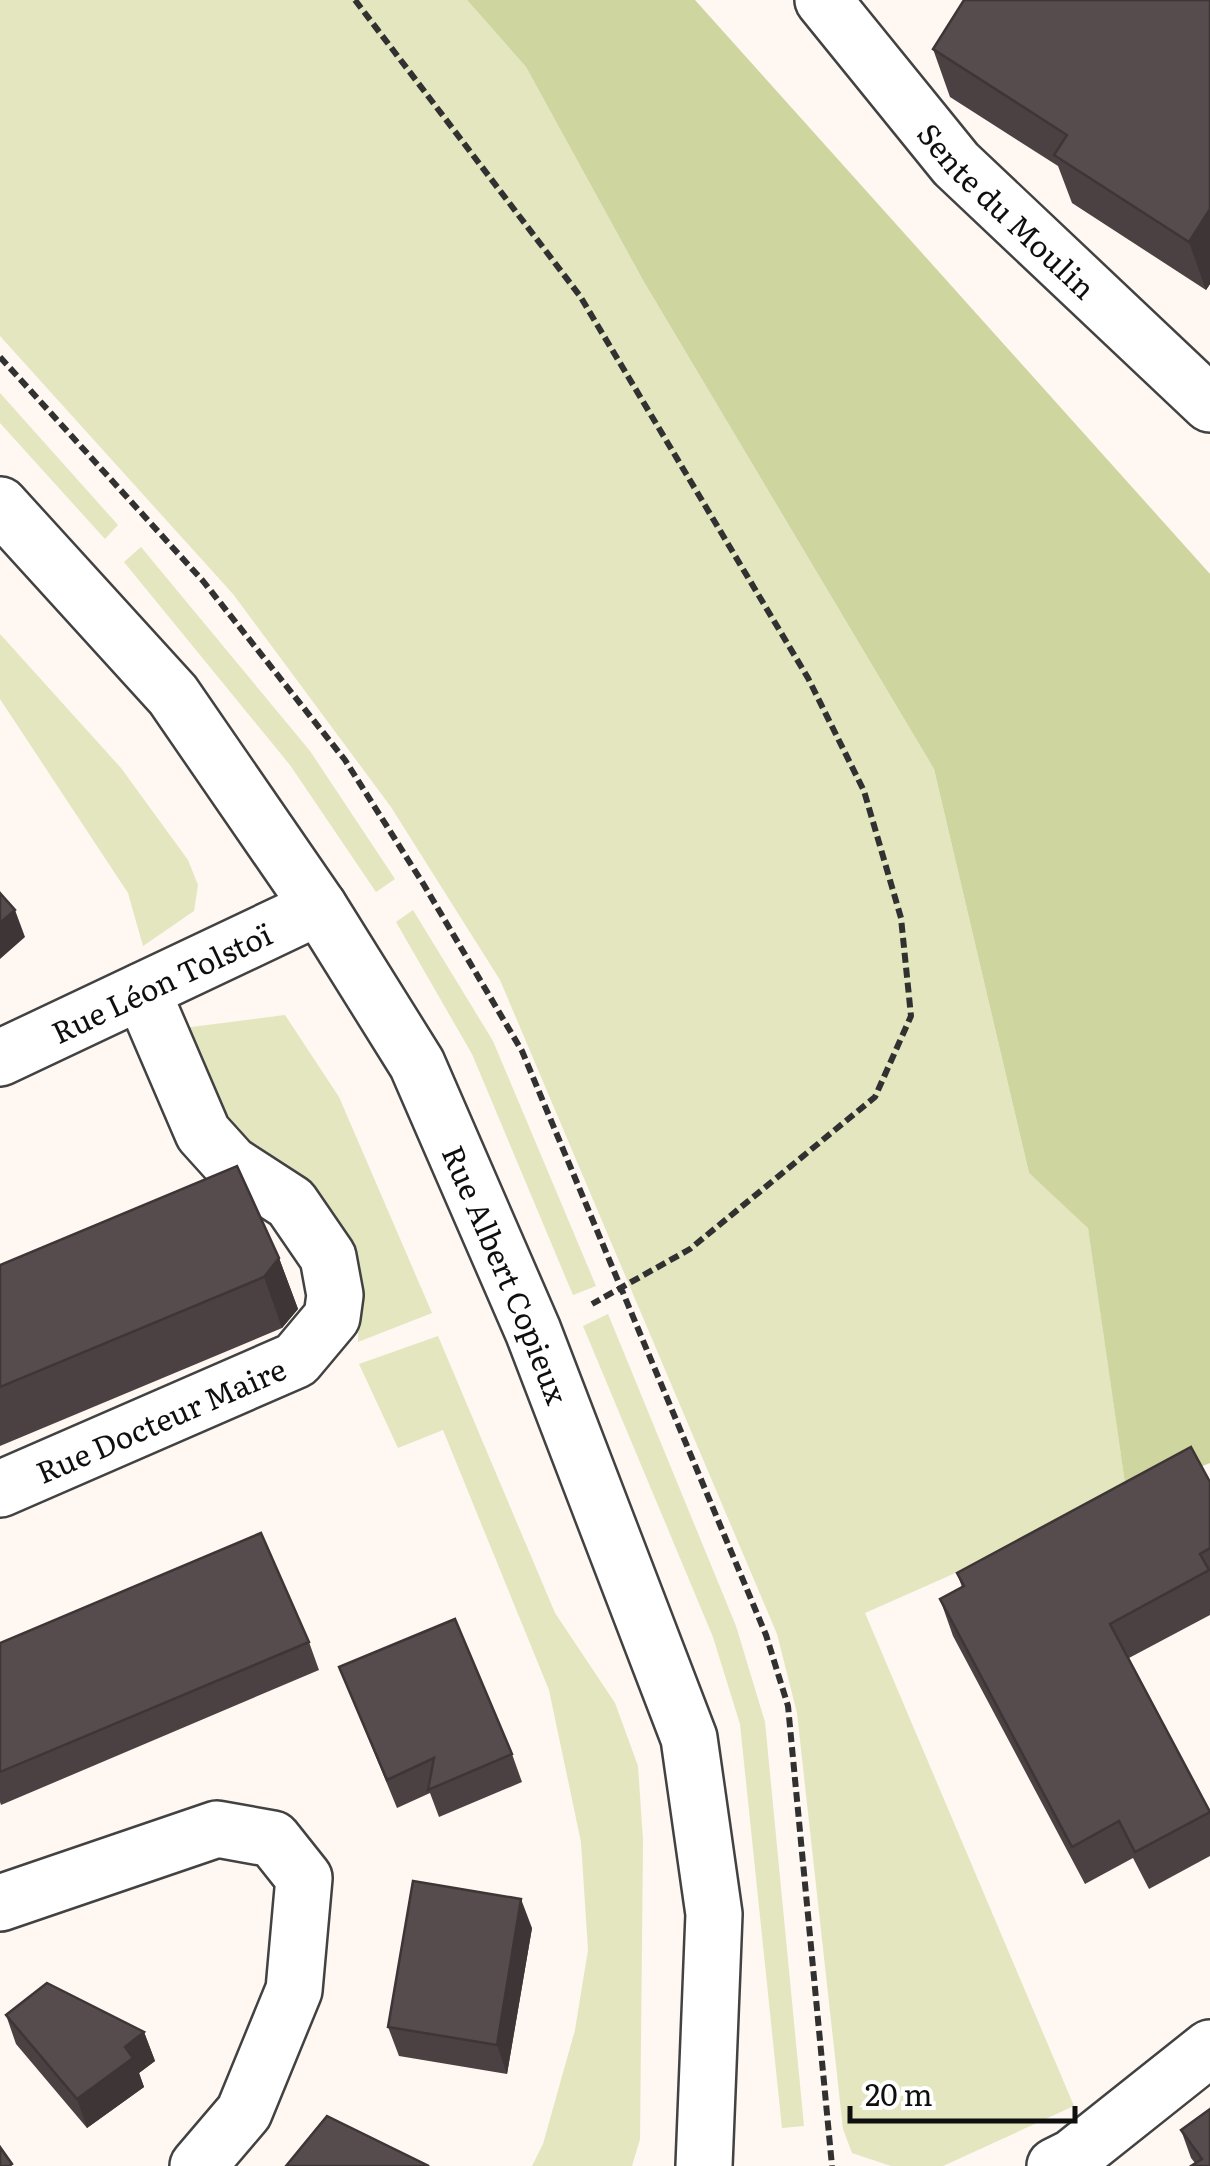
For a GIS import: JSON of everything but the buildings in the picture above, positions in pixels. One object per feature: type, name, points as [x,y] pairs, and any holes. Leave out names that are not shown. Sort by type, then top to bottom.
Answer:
[{"type":"street","name":"Sente du Moulin","points":[[823,0],[956,164],[1210,404]]},
{"type":"street","name":"Rue Albert Copieux","points":[[0,506],[172,695],[319,907],[417,1064],[532,1331],[689,1738],[714,1914],[704,2166]]},
{"type":"street","name":"Rue Léon Tolstoï","points":[[0,1058],[319,907]]},
{"type":"street","name":"Rue Docteur Maire","points":[[0,1489],[296,1360],[332,1317],[334,1294],[328,1257],[291,1204],[231,1164],[202,1133],[142,992]]},
{"type":"street","points":[[0,1904],[218,1829],[272,1839],[304,1878],[294,1990],[244,2112],[198,2166]]},
{"type":"street","points":[[1055,2166],[1210,2048]]},
{"type":"path","points":[[355,0],[580,296],[808,678],[864,791],[901,918],[911,1016],[874,1097],[690,1249],[622,1290]]},
{"type":"green space","points":[[0,0],[467,0],[526,67],[644,282],[934,769],[1029,1173],[1088,1227],[1127,1497],[865,1613],[1074,2106],[943,2166],[891,2166],[852,2153],[843,2129],[797,1713],[777,1634],[500,980],[391,807],[233,594],[0,336]]},
{"type":"green space","points":[[467,0],[695,0],[1210,574],[1210,1463],[1127,1497],[1088,1228],[1029,1173],[934,769],[644,282],[526,67]]},
{"type":"green space","points":[[0,393],[118,525],[105,539],[0,423]]},
{"type":"green space","points":[[141,547],[310,751],[395,879],[376,892],[290,765],[124,562]]},
{"type":"green space","points":[[0,634],[121,768],[188,860],[198,885],[194,911],[143,946],[128,893],[0,699]]},
{"type":"green space","points":[[413,910],[493,1041],[596,1286],[573,1295],[472,1054],[396,922]]},
{"type":"green space","points":[[285,1015],[339,1097],[432,1313],[358,1342],[359,1295],[342,1237],[305,1179],[219,1125],[176,1029]]},
{"type":"green space","points":[[608,1314],[736,1626],[765,1722],[804,2126],[782,2128],[740,1724],[713,1637],[583,1326]]},
{"type":"green space","points":[[438,1336],[555,1613],[615,1703],[638,1766],[643,1840],[640,2139],[632,2166],[532,2166],[543,2144],[575,2030],[588,1950],[581,1842],[549,1690],[443,1430],[398,1448],[359,1364]]}]
